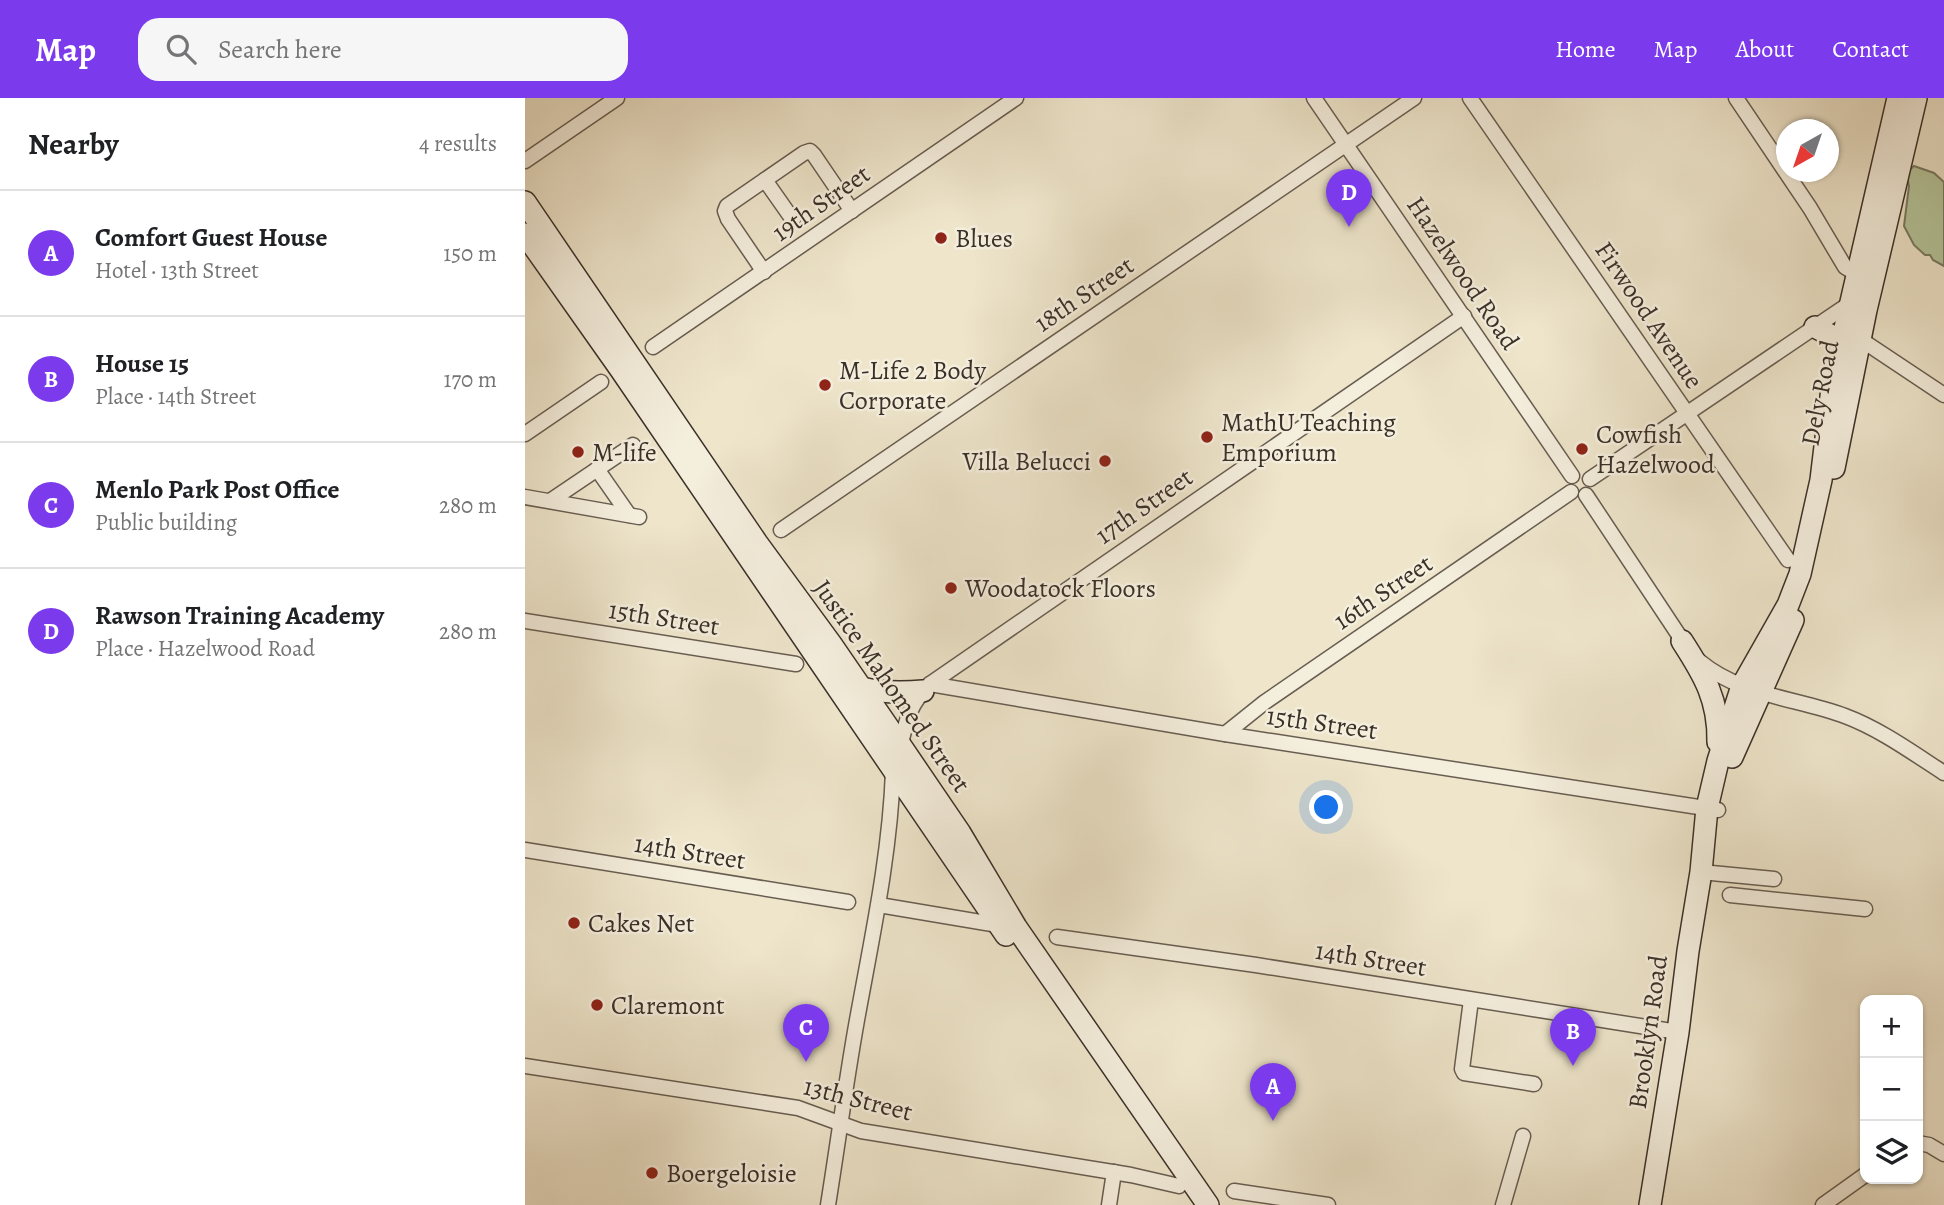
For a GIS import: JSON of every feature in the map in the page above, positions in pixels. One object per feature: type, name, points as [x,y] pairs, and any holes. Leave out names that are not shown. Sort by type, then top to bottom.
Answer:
[{"type":"main road","name":"Dely Road","points":[[1850,342],[1850,304],[1858,270],[1873,244],[1898,98]]},
{"type":"main road","name":"Dely Road","points":[[1751,689],[1813,574],[1850,342],[1873,244],[1916,98]]},
{"type":"main road","name":"Justice Mahomed Street","points":[[525,202],[749,532],[861,688],[960,833],[1016,928],[1207,1205]]},
{"type":"main road","name":"Justice Mahomed Street","points":[[525,234],[894,768],[1191,1205]]},
{"type":"main road","points":[[1850,304],[1862,293],[1873,244]]},
{"type":"main road","points":[[1815,327],[1850,342]]},
{"type":"main road","points":[[1682,640],[1707,682],[1716,708],[1719,724],[1718,761]]},
{"type":"main road","points":[[861,688],[895,693],[927,687]]},
{"type":"main road","name":"Brooklyn Road","points":[[1650,1205],[1688,951],[1713,809],[1718,761],[1751,689]]},
{"type":"main road","name":"Brooklyn Road","points":[[1713,809],[1751,689]]},
{"type":"street","points":[[525,161],[617,98]]},
{"type":"street","name":"19th Street","points":[[653,347],[1016,98]]},
{"type":"street","name":"Hazelwood Road","points":[[1314,98],[1572,476]]},
{"type":"street","name":"18th Street","points":[[781,530],[1414,98]]},
{"type":"street","name":"Firwood Avenue","points":[[1470,98],[1788,560]]},
{"type":"street","points":[[1735,98],[1835,247],[1845,267],[1858,270]]},
{"type":"street","points":[[764,272],[726,216],[727,206],[810,151],[852,211]]},
{"type":"street","points":[[765,180],[793,220]]},
{"type":"street","points":[[1835,247],[1845,250],[1873,244]]},
{"type":"street","points":[[1590,479],[1850,304]]},
{"type":"street","name":"17th Street","points":[[828,1205],[879,905],[894,768],[909,712],[927,687],[1464,316]]},
{"type":"street","points":[[1850,342],[1944,395]]},
{"type":"street","points":[[525,434],[601,382]]},
{"type":"street","points":[[550,501],[633,444]]},
{"type":"street","points":[[525,497],[634,516],[597,469]]},
{"type":"street","points":[[1590,479],[1581,473],[1572,476],[1569,485],[1579,494],[1696,658],[1709,668],[1751,689],[1855,720],[1944,773]]},
{"type":"street","points":[[1579,494],[1591,489],[1590,479]]},
{"type":"street","name":"16th Street","points":[[1225,734],[1265,702],[1579,494]]},
{"type":"street","name":"15th Street","points":[[525,621],[796,664]]},
{"type":"street","name":"15th Street","points":[[927,687],[1713,809]]},
{"type":"street","name":"14th Street","points":[[525,850],[848,902]]},
{"type":"street","points":[[1702,869],[1769,879],[1761,898]]},
{"type":"street","points":[[1730,895],[1865,909]]},
{"type":"street","points":[[879,905],[999,925]]},
{"type":"street","name":"14th Street","points":[[1057,937],[1256,965],[1678,1032]]},
{"type":"street","points":[[1471,1000],[1462,1069],[1464,1073],[1534,1084]]},
{"type":"street","name":"13th Street","points":[[525,1066],[798,1108],[861,1131],[1114,1172],[1179,1186]]},
{"type":"street","points":[[1503,1205],[1523,1136]]},
{"type":"street","points":[[1108,1205],[1114,1172]]},
{"type":"street","points":[[1823,1205],[1860,1179]]},
{"type":"street","points":[[1234,1191],[1328,1205]]},
{"type":"green space","points":[[1914,166],[1934,173],[1944,182],[1944,266],[1914,245],[1904,226],[1909,186],[1906,173]]},
{"type":"place","name":"Rawson Training Academy","points":[[1349,227]]},
{"type":"place","name":"Blues","points":[[941,238]]},
{"type":"place","name":"M-Life 2 Body Corporate","points":[[825,385]]},
{"type":"place","name":"MathU Teaching Emporium","points":[[1207,437]]},
{"type":"place","name":"Cowfish Hazelwood","points":[[1582,449]]},
{"type":"place","name":"M-life","points":[[578,452]]},
{"type":"place","name":"Villa Belucci","points":[[1105,461]]},
{"type":"place","name":"Woodatock Floors","points":[[951,588]]},
{"type":"place","name":"Cakes Net","points":[[574,923]]},
{"type":"place","name":"Claremont","points":[[597,1005]]},
{"type":"place","name":"Menlo Park Post Office","points":[[806,1062]]},
{"type":"place","name":"House 15","points":[[1573,1066]]},
{"type":"place","name":"Comfort Guest House","points":[[1273,1121]]},
{"type":"place","name":"Boergeloisie","points":[[652,1173]]}]
